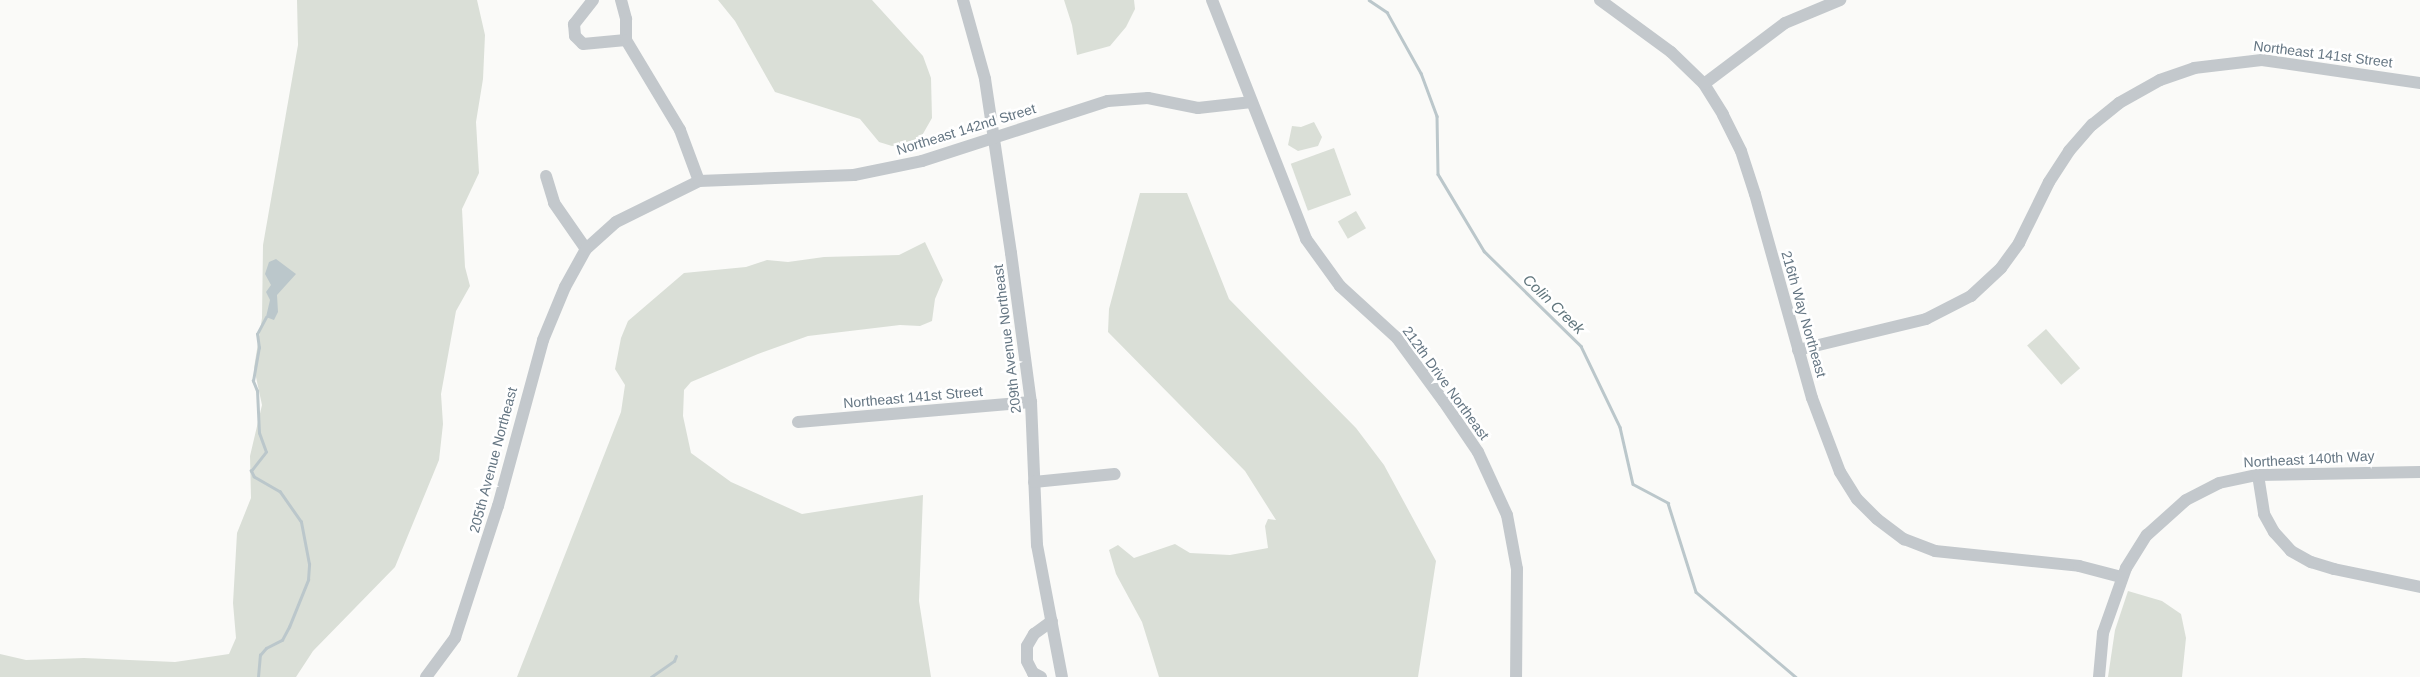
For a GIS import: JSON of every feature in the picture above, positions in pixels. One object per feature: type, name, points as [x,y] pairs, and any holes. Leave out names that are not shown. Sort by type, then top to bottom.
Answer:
[{"type":"street","points":[[593,0],[574,24],[575,36],[583,44],[626,40]]},
{"type":"street","points":[[621,0],[626,40],[680,130],[699,181]]},
{"type":"street","name":"209th Avenue Northeast","points":[[964,0],[985,79],[994,138],[1031,402],[1037,545],[1062,677]]},
{"type":"street","name":"212th Drive Northeast","points":[[1212,0],[1306,239],[1319,261],[1340,286],[1398,338],[1473,444],[1491,479],[1507,515],[1517,569],[1516,677]]},
{"type":"street","name":"216th Way Northeast","points":[[1600,0],[1672,52],[1704,84],[1740,151],[1798,350],[1826,438],[1840,472],[1857,499],[1877,519],[1904,539],[1942,553],[2078,566],[2122,577]]},
{"type":"street","points":[[1704,84],[1785,23],[1840,0]]},
{"type":"street","name":"Northeast 141st Street","points":[[1798,350],[1926,319],[1971,296],[2001,268],[2019,243],[2049,182],[2069,151],[2092,125],[2119,103],[2160,80],[2194,68],[2262,60],[2420,83]]},
{"type":"street","name":"Northeast 142nd Street","points":[[586,249],[616,222],[699,181],[854,176],[922,161],[1108,101],[1148,98],[1198,108],[1252,102]]},
{"type":"street","points":[[546,176],[554,203],[586,249]]},
{"type":"street","name":"205th Avenue Northeast","points":[[426,677],[455,638],[498,506],[543,340],[565,287],[586,249]]},
{"type":"street","name":"Northeast 141st Street","points":[[798,422],[1031,402]]},
{"type":"street","name":"Northeast 140th Way","points":[[2099,677],[2103,633],[2122,577],[2147,535],[2170,512],[2204,489],[2237,478],[2258,475],[2420,472]]},
{"type":"street","points":[[1034,482],[1115,474]]},
{"type":"street","points":[[2258,475],[2264,514],[2274,532],[2292,551],[2334,569],[2420,587]]},
{"type":"street","points":[[1041,677],[1033,673],[1027,661],[1027,646],[1034,634],[1052,621]]},
{"type":"shaded area","points":[[297,0],[477,0],[485,35],[483,79],[476,122],[479,173],[462,209],[465,267],[470,286],[456,311],[441,394],[443,424],[439,460],[395,567],[313,651],[296,677],[0,677],[0,654],[26,660],[84,658],[175,662],[229,654],[236,638],[233,603],[237,533],[251,498],[250,456],[262,405],[254,368],[262,318],[263,245],[298,45]]},
{"type":"shaded area","points":[[718,0],[872,0],[923,56],[931,78],[932,118],[920,139],[892,146],[879,142],[860,119],[775,92],[735,21]]},
{"type":"shaded area","points":[[1064,0],[1134,0],[1135,9],[1126,27],[1110,46],[1077,55],[1072,25]]},
{"type":"shaded area","points":[[1314,122],[1322,137],[1318,146],[1298,151],[1288,145],[1292,126],[1301,127]]},
{"type":"shaded area","points":[[1334,148],[1351,195],[1308,211],[1291,164]]},
{"type":"shaded area","points":[[1140,193],[1187,193],[1229,299],[1356,428],[1384,465],[1436,561],[1418,677],[1159,677],[1142,622],[1116,574],[1109,550],[1118,545],[1134,558],[1175,544],[1190,553],[1230,555],[1268,548],[1265,526],[1268,519],[1276,520],[1245,471],[1108,332],[1109,309]]},
{"type":"shaded area","points":[[1356,211],[1366,228],[1348,239],[1338,222]]},
{"type":"shaded area","points":[[925,242],[943,280],[935,299],[932,321],[920,326],[900,325],[808,336],[758,354],[691,382],[684,390],[683,416],[691,453],[731,482],[802,514],[923,495],[919,601],[931,677],[517,677],[621,412],[625,385],[615,369],[621,338],[628,321],[684,273],[746,267],[767,260],[788,262],[824,257],[899,255]]},
{"type":"shaded area","points":[[276,259],[296,274],[277,295],[278,312],[274,320],[266,317],[270,300],[266,292],[271,285],[265,274],[269,262]]},
{"type":"shaded area","points":[[2046,329],[2080,368],[2061,385],[2027,345]]},
{"type":"shaded area","points":[[2128,591],[2162,601],[2181,614],[2186,638],[2182,677],[2108,677],[2115,630]]},
{"type":"waterway","name":"Colin Creek","points":[[1369,0],[1387,12],[1421,73],[1437,116],[1438,174],[1484,251],[1581,346],[1620,427],[1633,484],[1668,503],[1696,592],[1796,677]]},
{"type":"waterway","points":[[258,677],[260,655],[266,648],[282,640],[289,627],[308,580],[309,564],[301,522],[280,492],[254,477],[251,471],[266,452],[259,433],[257,391],[253,381],[259,348],[257,334],[266,317]]},
{"type":"waterway","points":[[651,677],[674,661],[676,656]]}]
